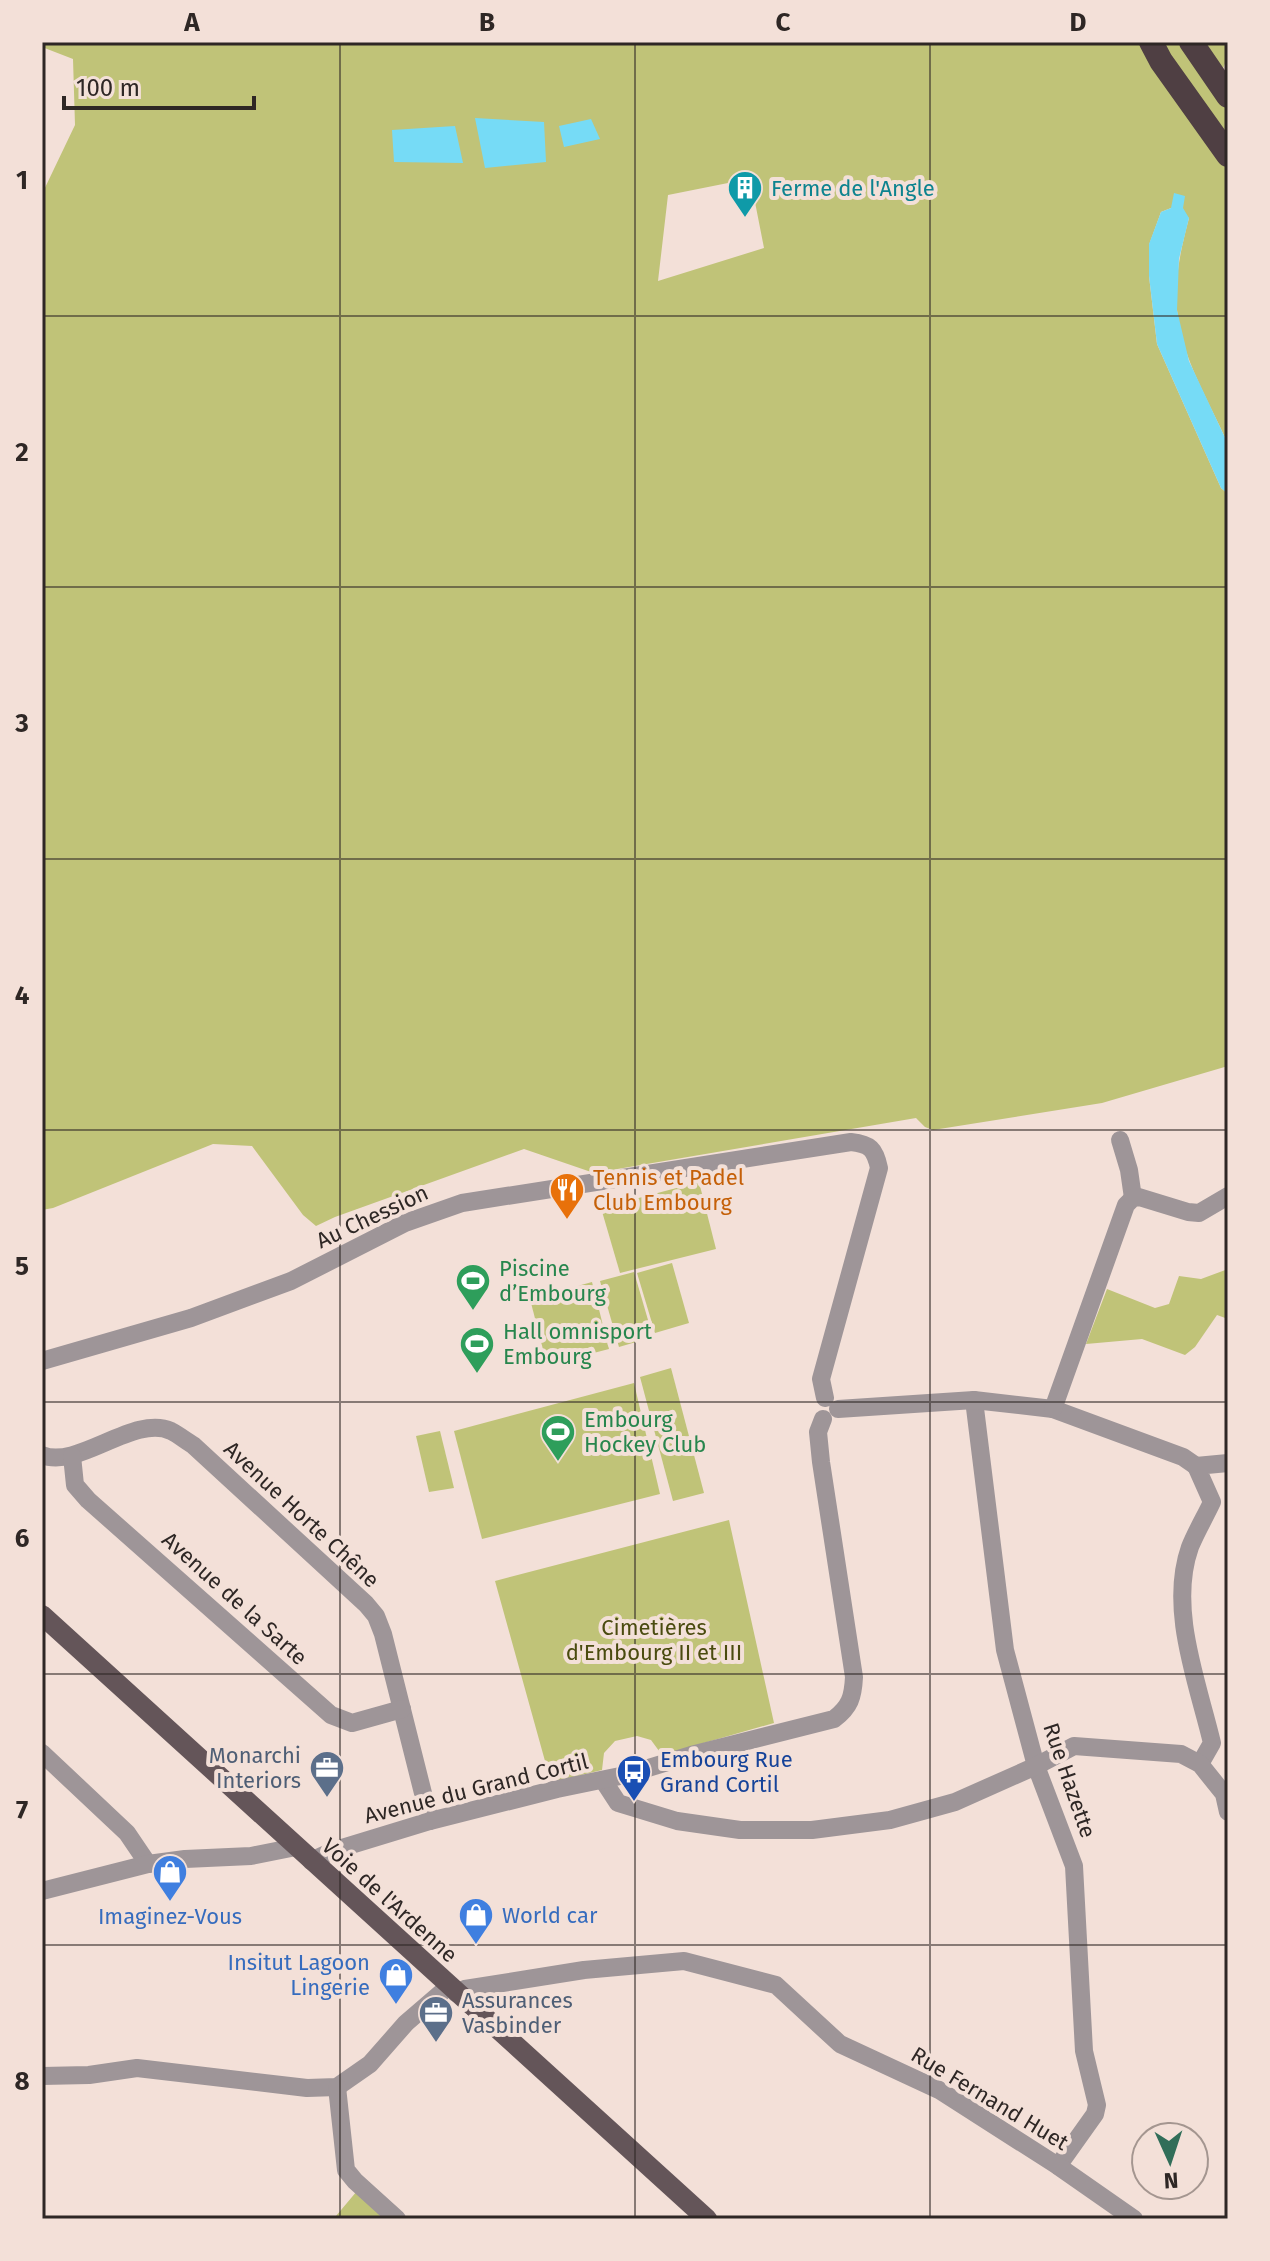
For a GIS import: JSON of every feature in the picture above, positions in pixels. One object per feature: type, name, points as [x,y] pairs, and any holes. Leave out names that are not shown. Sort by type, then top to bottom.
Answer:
[{"type":"highway","points":[[1151,42],[1161,61],[1228,155]]},
{"type":"highway","points":[[1191,42],[1228,96]]},
{"type":"main road","name":"Voie de l'Ardenne","points":[[42,1615],[707,2219]]},
{"type":"street","points":[[1120,1140],[1133,1198]]},
{"type":"street","name":"Au Chession","points":[[42,1361],[191,1318],[291,1281],[405,1223],[462,1203],[851,1142],[865,1143],[874,1150],[879,1168],[821,1379],[829,1408]]},
{"type":"street","points":[[1053,1409],[1126,1205],[1139,1197],[1199,1213],[1228,1196]]},
{"type":"street","points":[[603,1780],[834,1719],[847,1708],[853,1695],[854,1677],[818,1432],[829,1408],[974,1400],[1053,1409],[1183,1457],[1196,1466],[1212,1502],[1190,1549],[1183,1590],[1186,1635],[1212,1743],[1200,1764],[1224,1794],[1228,1812]]},
{"type":"street","name":"Rue Hazette","points":[[974,1400],[1005,1650],[1036,1766],[1074,1866],[1084,2051],[1097,2105],[1095,2114],[1058,2166]]},
{"type":"street","name":"Avenue Horte Chêne","points":[[42,1455],[52,1458],[72,1456],[139,1430],[169,1430],[193,1445],[376,1616],[430,1821]]},
{"type":"street","name":"Avenue de la Sarte","points":[[72,1456],[75,1485],[88,1500],[331,1715],[352,1723],[402,1709]]},
{"type":"street","points":[[1196,1466],[1228,1463]]},
{"type":"street","name":"Avenue du Grand Cortil","points":[[42,1891],[148,1864],[335,1850],[430,1821],[603,1780],[618,1803],[677,1821],[740,1830],[812,1830],[890,1820],[955,1802],[1074,1746],[1181,1754],[1200,1764]]},
{"type":"street","points":[[42,1753],[127,1833],[148,1864]]},
{"type":"street","name":"Rue Fernand Huet","points":[[452,1990],[536,1976],[684,1961],[776,1985],[840,2044],[922,2080],[1058,2166],[1134,2219]]},
{"type":"street","points":[[42,2076],[89,2075],[137,2068],[307,2088],[337,2087],[370,2064],[406,2023],[452,1990]]},
{"type":"street","points":[[337,2087],[346,2170],[397,2219]]},
{"type":"green space","points":[[42,42],[1228,42],[1228,56],[1215,89],[1228,82],[1228,444],[1184,345],[1176,298],[1177,275],[1189,218],[1171,208],[1161,212],[1149,245],[1149,276],[1157,344],[1221,488],[1228,494],[1228,1066],[1102,1103],[933,1130],[916,1118],[594,1173],[524,1149],[316,1226],[303,1215],[252,1146],[213,1144],[42,1210],[42,194],[75,125],[73,59],[42,47]],"holes":[[[728,183],[746,186],[749,192],[753,192],[764,248],[658,281],[668,195]]]},
{"type":"green space","points":[[699,1182],[716,1249],[620,1273],[601,1208]]},
{"type":"green space","points":[[672,1263],[689,1323],[655,1333],[637,1273]]},
{"type":"green space","points":[[1228,1269],[1228,1319],[1217,1315],[1195,1347],[1185,1355],[1142,1339],[1086,1344],[1107,1289],[1155,1308],[1169,1304],[1179,1276],[1201,1279]]},
{"type":"green space","points":[[634,1272],[653,1337],[619,1347],[600,1281]]},
{"type":"green space","points":[[592,1282],[609,1349],[547,1365],[530,1299]]},
{"type":"green space","points":[[671,1368],[704,1493],[673,1501],[640,1377]]},
{"type":"green space","name":"Embourg Hockey Club","points":[[634,1383],[660,1494],[482,1539],[454,1431]]},
{"type":"green space","points":[[440,1431],[454,1488],[429,1492],[416,1436]]},
{"type":"green space","name":"Cimetières d'Embourg II et III","points":[[729,1520],[774,1723],[662,1755],[651,1740],[637,1736],[615,1741],[604,1753],[602,1770],[556,1781],[553,1769],[545,1761],[495,1581]]},
{"type":"green space","points":[[357,2191],[388,2219],[271,2219],[272,2216],[336,2216]]},
{"type":"water","points":[[475,118],[544,122],[546,162],[485,168]]},
{"type":"water","points":[[591,119],[600,139],[564,147],[559,126]]},
{"type":"water","points":[[455,126],[463,163],[394,162],[392,130]]},
{"type":"water","points":[[1174,193],[1185,196],[1183,208],[1189,218],[1179,259],[1177,310],[1189,361],[1228,444],[1228,494],[1221,488],[1157,344],[1149,276],[1149,244],[1161,212],[1171,208]]},
{"type":"place","name":"Ferme de l'Angle","points":[[745,219]]},
{"type":"place","name":"Tennis et Padel Club Embourg","points":[[567,1221]]},
{"type":"place","name":"Piscine d’Embourg","points":[[473,1312]]},
{"type":"place","name":"Hall omnisport Embourg","points":[[477,1375]]},
{"type":"place","name":"Embourg Hockey Club","points":[[558,1463]]},
{"type":"place","name":"Monarchi Interiors","points":[[327,1799]]},
{"type":"place","name":"Embourg Rue Grand Cortil","points":[[634,1803]]},
{"type":"place","name":"Imaginez-Vous","points":[[170,1903]]},
{"type":"place","name":"World car","points":[[476,1946]]},
{"type":"place","name":"Insitut Lagoon Lingerie","points":[[396,2006]]},
{"type":"place","name":"Assurances Vasbinder","points":[[436,2044]]}]
